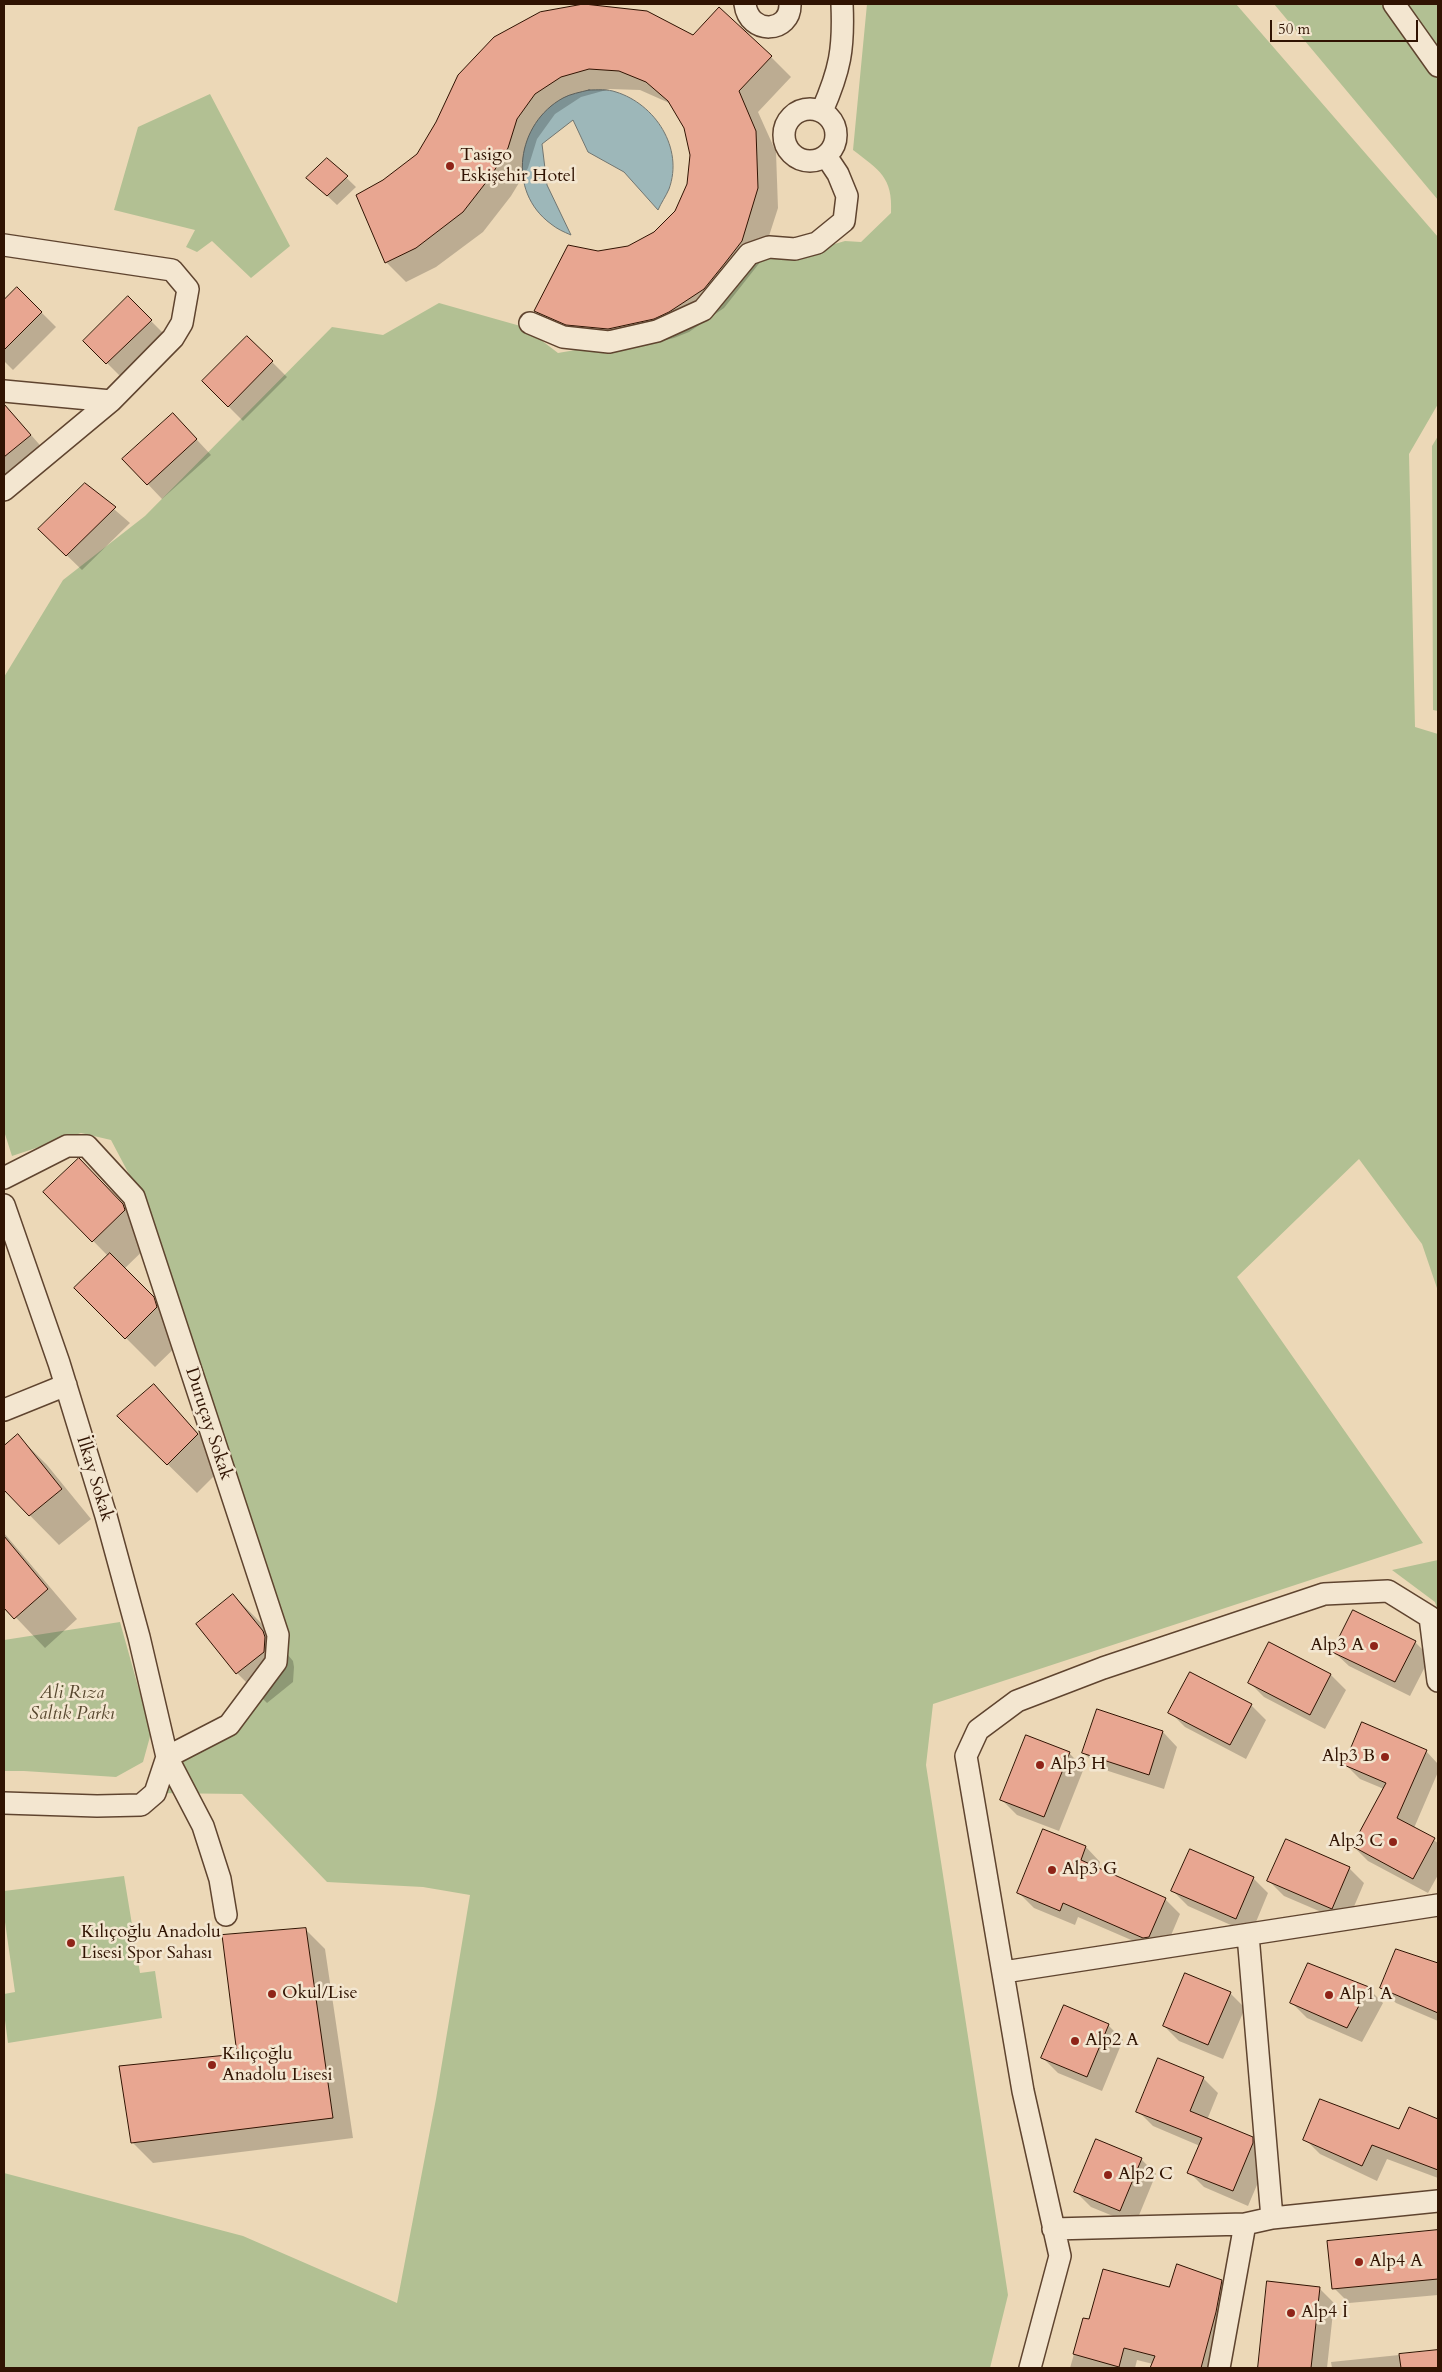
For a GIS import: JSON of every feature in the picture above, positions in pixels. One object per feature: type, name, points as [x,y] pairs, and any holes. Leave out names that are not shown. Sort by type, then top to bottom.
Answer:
[{"type":"street","points":[[745,4],[749,18],[761,26],[768,27],[783,22],[788,16],[790,4]]},
{"type":"street","points":[[822,111],[837,76],[842,48],[842,4]]},
{"type":"street","points":[[1394,4],[1438,66]]},
{"type":"street","points":[[814,108],[830,116],[837,132],[832,150],[826,156],[818,160],[801,160],[788,149],[784,141],[786,124],[797,112],[814,108]]},
{"type":"street","points":[[530,324],[563,337],[609,342],[657,331],[702,310],[749,254],[769,247],[794,249],[818,243],[844,221],[847,196],[838,174],[826,156]]},
{"type":"street","points":[[4,245],[172,270],[188,289],[182,323],[173,338],[111,401],[4,490]]},
{"type":"street","points":[[4,391],[111,401]]},
{"type":"street","name":"Duruçay Sokak","points":[[4,1178],[67,1146],[87,1146],[134,1197],[278,1635],[276,1662],[229,1725],[167,1757]]},
{"type":"street","name":"İlkay Sokak","points":[[4,1205],[66,1385],[106,1516],[132,1609],[167,1757],[203,1826],[220,1879],[226,1915]]},
{"type":"street","points":[[4,1410],[66,1385]]},
{"type":"street","points":[[1030,2368],[1060,2256],[1023,2091],[966,1756],[978,1730],[1017,1701],[1103,1668],[1324,1594],[1388,1591],[1430,1616],[1438,1681]]},
{"type":"street","points":[[4,1803],[98,1806],[141,1805],[155,1793],[167,1757]]},
{"type":"street","points":[[1004,1972],[1438,1905]]},
{"type":"street","points":[[1248,1935],[1272,2218]]},
{"type":"street","points":[[1053,2229],[1245,2224],[1272,2218],[1438,2201]]},
{"type":"street","points":[[1219,2368],[1245,2224]]},
{"type":"green space","points":[[867,4],[1236,4],[1438,237],[1438,404],[1409,454],[1415,727],[1438,734],[1438,1291],[1422,1244],[1359,1159],[1237,1277],[1423,1543],[933,1704],[926,1765],[1008,2295],[990,2368],[4,2368],[4,2173],[243,2236],[397,2303],[436,2099],[470,1895],[423,1887],[327,1882],[242,1794],[155,1793],[167,1757],[229,1725],[276,1662],[150,1214],[111,1140],[81,1133],[12,1156],[4,1131],[4,677],[63,580],[145,516],[332,327],[383,335],[439,303],[524,327],[558,353],[657,336],[760,256],[807,252],[845,241],[861,242],[891,213],[890,191],[887,183],[877,169],[853,150]]},
{"type":"green space","points":[[1274,4],[1438,4],[1438,200]]},
{"type":"green space","points":[[210,94],[290,246],[251,278],[212,241],[197,252],[186,247],[195,230],[114,210],[138,127]]},
{"type":"green space","points":[[1438,436],[1438,711],[1433,710],[1432,446]]},
{"type":"green space","points":[[1438,1560],[1438,1612],[1435,1602],[1392,1570]]},
{"type":"green space","name":"Ali Rıza Saltık Parkı","points":[[120,1622],[151,1733],[143,1762],[116,1777],[4,1771],[4,1640]]},
{"type":"green space","name":"Kılıçoğlu Anadolu Lisesi Spor Sahası","points":[[124,1876],[140,1973],[155,1971],[162,2018],[8,2043],[4,2013],[4,1994],[15,1992],[4,1915],[4,1891]]},
{"type":"water","points":[[589,90],[616,92],[643,106],[654,117],[669,143],[673,158],[673,174],[669,189],[658,210],[624,172],[588,152],[573,120],[542,144],[547,185],[571,235],[553,226],[537,210],[527,194],[523,176],[523,158],[527,140],[535,124],[547,109],[563,98]]},
{"type":"building","name":"Tasigo Eskişehir Hotel","points":[[584,4],[647,11],[693,35],[719,7],[772,56],[739,91],[756,131],[758,188],[742,241],[704,289],[669,312],[654,319],[608,329],[566,325],[534,311],[568,245],[598,251],[628,246],[654,232],[675,211],[687,184],[690,155],[684,128],[668,101],[646,82],[619,71],[589,69],[561,77],[535,94],[517,119],[508,148],[491,176],[463,212],[416,248],[385,263],[356,195],[383,180],[417,154],[436,122],[458,75],[494,37],[540,12]]},
{"type":"building","points":[[327,158],[348,176],[327,196],[306,178]]},
{"type":"building","points":[[17,287],[42,312],[4,350],[4,300]]},
{"type":"building","points":[[128,296],[152,320],[106,364],[83,341]]},
{"type":"building","points":[[247,336],[273,361],[228,407],[202,381]]},
{"type":"building","points":[[4,404],[31,435],[4,457]]},
{"type":"building","points":[[173,413],[197,439],[147,485],[122,459]]},
{"type":"building","points":[[85,483],[116,507],[66,556],[38,529]]},
{"type":"building","points":[[79,1158],[123,1204],[125,1210],[92,1242],[43,1192]]},
{"type":"building","points":[[110,1253],[154,1297],[157,1307],[125,1339],[74,1288]]},
{"type":"building","points":[[154,1384],[198,1434],[167,1465],[117,1416]]},
{"type":"building","points":[[18,1434],[62,1489],[29,1516],[4,1490],[4,1446]]},
{"type":"building","points":[[4,1536],[48,1589],[14,1619],[4,1608]]},
{"type":"building","points":[[233,1594],[263,1631],[265,1637],[264,1652],[236,1674],[196,1624]]},
{"type":"building","name":"Alp3 A","points":[[1353,1610],[1416,1641],[1395,1682],[1332,1652]]},
{"type":"building","points":[[1269,1642],[1331,1674],[1310,1715],[1248,1683]]},
{"type":"building","points":[[1190,1672],[1252,1704],[1230,1745],[1168,1713]]},
{"type":"building","points":[[1097,1709],[1163,1731],[1149,1775],[1082,1753]]},
{"type":"building","points":[[1362,1722],[1427,1750],[1397,1818],[1435,1838],[1413,1879],[1352,1846],[1386,1783],[1344,1765]]},
{"type":"building","name":"Alp3 H","points":[[1026,1735],[1070,1752],[1044,1817],[1000,1800]]},
{"type":"building","points":[[1043,1829],[1086,1846],[1081,1860],[1166,1898],[1149,1937],[1143,1938],[1063,1903],[1060,1911],[1017,1893]]},
{"type":"building","points":[[1286,1839],[1350,1867],[1332,1909],[1267,1881]]},
{"type":"building","points":[[1190,1849],[1254,1877],[1236,1919],[1171,1891]]},
{"type":"building","name":"Okul/Lise","points":[[306,1928],[333,2118],[131,2143],[119,2066],[237,2054],[222,1935]]},
{"type":"building","points":[[1396,1949],[1438,1963],[1438,2013],[1380,1988]]},
{"type":"building","name":"Alp1 A","points":[[1308,1963],[1369,1987],[1347,2028],[1290,2003]]},
{"type":"building","points":[[1185,1973],[1231,1992],[1208,2045],[1163,2026]]},
{"type":"building","name":"Alp2 A","points":[[1064,2005],[1109,2024],[1087,2077],[1041,2058]]},
{"type":"building","points":[[1158,2058],[1204,2077],[1190,2111],[1253,2137],[1253,2143],[1233,2191],[1187,2173],[1202,2138],[1136,2112]]},
{"type":"building","points":[[1320,2099],[1399,2129],[1409,2107],[1438,2119],[1438,2170],[1372,2145],[1362,2166],[1303,2140]]},
{"type":"building","name":"Alp2 C","points":[[1096,2139],[1142,2158],[1120,2211],[1074,2192]]},
{"type":"building","points":[[1438,2230],[1438,2279],[1332,2289],[1327,2241]]},
{"type":"building","points":[[1177,2264],[1222,2280],[1216,2312],[1201,2368],[1150,2368],[1155,2356],[1124,2348],[1119,2367],[1073,2354],[1083,2318],[1089,2319],[1103,2269],[1169,2287]]},
{"type":"building","name":"Alp4 İ","points":[[1267,2281],[1320,2287],[1311,2368],[1258,2368]]},
{"type":"building","points":[[1438,2350],[1438,2368],[1401,2368],[1399,2354]]},
{"type":"place","name":"Tasigo Eskişehir Hotel","points":[[450,166]]},
{"type":"place","name":"Alp3 A","points":[[1374,1646]]},
{"type":"place","name":"Alp3 B","points":[[1385,1757]]},
{"type":"place","name":"Alp3 H","points":[[1040,1765]]},
{"type":"place","name":"Alp3 C","points":[[1393,1842]]},
{"type":"place","name":"Alp3 G","points":[[1052,1870]]},
{"type":"place","name":"Kılıçoğlu Anadolu Lisesi Spor Sahası","points":[[71,1943]]},
{"type":"place","name":"Okul/Lise","points":[[272,1994]]},
{"type":"place","name":"Alp1 A","points":[[1329,1995]]},
{"type":"place","name":"Alp2 A","points":[[1075,2041]]},
{"type":"place","name":"Kılıçoğlu Anadolu Lisesi","points":[[212,2065]]},
{"type":"place","name":"Alp2 C","points":[[1108,2175]]},
{"type":"place","name":"Alp4 A","points":[[1359,2262]]},
{"type":"place","name":"Alp4 İ","points":[[1291,2313]]}]
